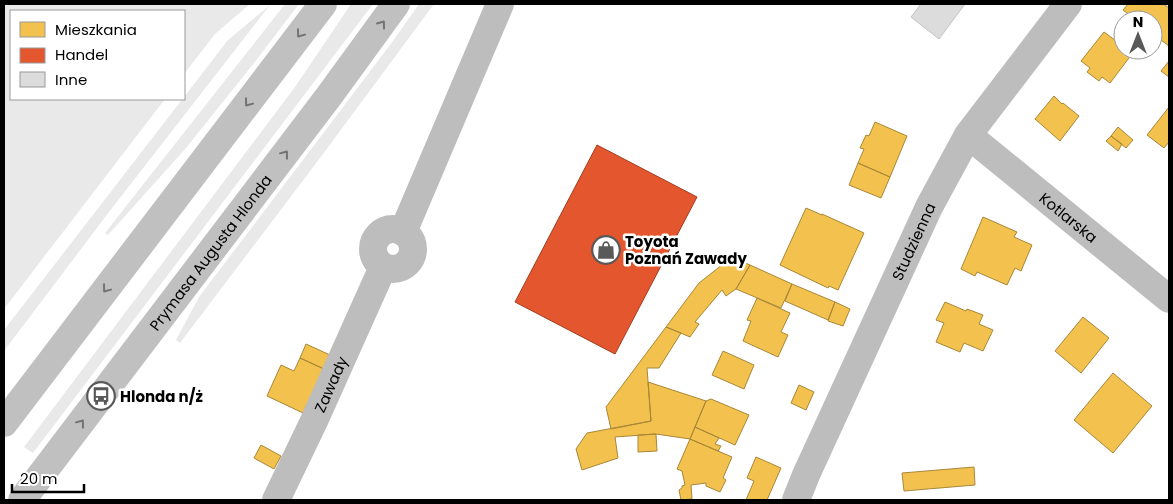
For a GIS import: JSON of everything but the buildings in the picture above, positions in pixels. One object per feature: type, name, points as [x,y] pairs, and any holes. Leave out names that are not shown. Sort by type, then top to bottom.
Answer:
[{"type":"main road","points":[[4,423],[323,4]]},
{"type":"main road","name":"Prymasa Augusta Hlonda","points":[[22,500],[323,104],[396,4]]},
{"type":"street","name":"Zawady","points":[[276,500],[314,421],[383,267],[374,257],[372,249],[374,241],[387,230],[395,229],[403,232],[500,4]]},
{"type":"street","name":"Studzienna","points":[[796,500],[929,207],[968,135],[1068,4]]},
{"type":"street","name":"Kotlarska","points":[[968,135],[1169,299]]},
{"type":"shaded area","points":[[4,4],[250,4],[215,34],[185,73],[185,10],[10,10],[10,100],[164,100],[4,309]]},
{"type":"shaded area","points":[[285,4],[299,4],[186,148],[108,235],[105,233]]},
{"type":"shaded area","points":[[351,4],[373,4],[33,453],[24,447],[295,87]]},
{"type":"shaded area","points":[[419,4],[434,4],[180,343],[176,340],[199,297]]},
{"type":"shaded area","points":[[270,5],[4,351],[4,330],[182,100],[185,100],[185,96],[228,40]]},
{"type":"place","name":"Toyota Poznań Zawady","points":[[606,250]]},
{"type":"place","name":"Hlonda n/ż","points":[[101,396]]}]
